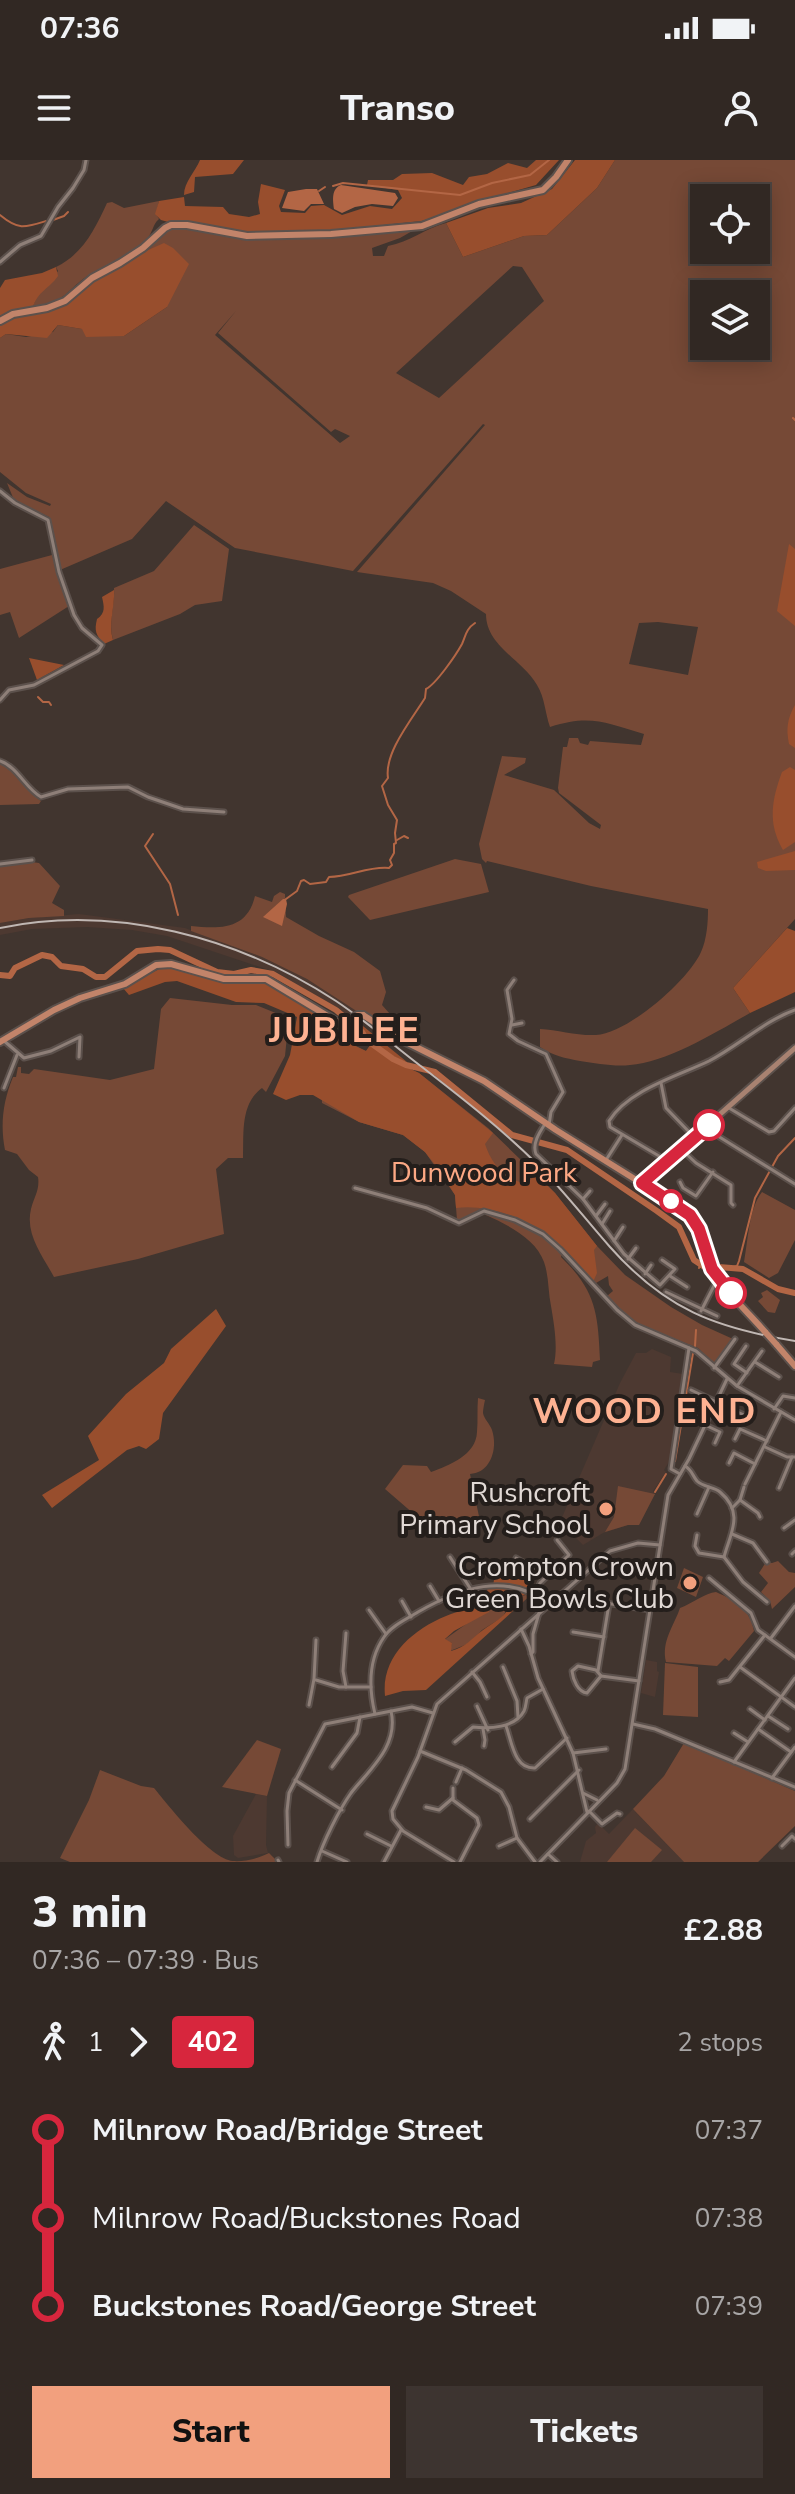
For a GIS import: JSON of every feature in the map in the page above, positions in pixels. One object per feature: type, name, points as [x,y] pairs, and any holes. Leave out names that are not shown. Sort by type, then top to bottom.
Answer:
[{"type":"main road","points":[[0,321],[13,314],[47,308],[65,301],[92,278],[143,248],[171,225],[247,236],[331,234],[422,226],[479,204],[543,190],[568,160]]},
{"type":"main road","points":[[2,1041],[54,1010],[125,984],[156,965],[171,964],[224,979],[266,979],[336,1021],[345,1022],[363,1015],[402,1040],[481,1078],[690,1215],[699,1229],[708,1259],[718,1278],[795,1366]]},
{"type":"main road","points":[[642,1183],[795,1048]]},
{"type":"street","points":[[0,262],[20,245],[41,236],[84,170],[86,160]]},
{"type":"street","points":[[0,491],[15,503],[48,520],[59,572],[74,615],[82,628],[102,645],[98,651],[45,680],[9,690],[0,700]]},
{"type":"street","points":[[0,761],[11,766],[41,797],[68,789],[128,787],[183,809],[224,812]]},
{"type":"street","points":[[0,864],[32,860]]},
{"type":"street","points":[[514,980],[507,990],[512,1025],[509,1034],[546,1054],[563,1095],[537,1138],[536,1154],[583,1199],[628,1259],[660,1285],[675,1269],[662,1260]]},
{"type":"street","points":[[659,1156],[609,1124],[616,1109],[675,1075],[709,1061],[795,1010]]},
{"type":"street","points":[[512,1025],[522,1023]]},
{"type":"street","points":[[2,1041],[17,1055],[32,1058],[80,1037],[79,1057]]},
{"type":"street","points":[[4,1088],[17,1055]]},
{"type":"street","points":[[661,1083],[666,1108],[695,1137]]},
{"type":"street","points":[[729,1108],[769,1132],[774,1131],[795,1108]]},
{"type":"street","points":[[705,1128],[794,1183]]},
{"type":"street","points":[[606,1160],[622,1135]]},
{"type":"street","points":[[681,1149],[696,1163],[731,1185],[733,1205]]},
{"type":"street","points":[[680,1182],[683,1188],[696,1196],[713,1172]]},
{"type":"street","points":[[568,1185],[574,1177]]},
{"type":"street","points":[[355,1188],[427,1208],[459,1223],[484,1211],[515,1220],[549,1239],[635,1325],[696,1351],[737,1386],[795,1420]]},
{"type":"street","points":[[583,1199],[590,1191]]},
{"type":"street","points":[[596,1216],[605,1204]]},
{"type":"street","points":[[602,1224],[610,1211]]},
{"type":"street","points":[[614,1241],[623,1227]]},
{"type":"street","points":[[628,1259],[636,1248]]},
{"type":"street","points":[[645,1274],[651,1265]]},
{"type":"street","points":[[670,1276],[687,1287]]},
{"type":"street","points":[[701,1311],[718,1278]]},
{"type":"street","points":[[666,1292],[717,1316]]},
{"type":"street","points":[[714,1368],[735,1339]]},
{"type":"street","points":[[746,1346],[734,1364],[747,1373]]},
{"type":"street","points":[[680,1474],[671,1469],[689,1348]]},
{"type":"street","points":[[737,1386],[762,1351]]},
{"type":"street","points":[[754,1362],[779,1377]]},
{"type":"street","points":[[420,1751],[482,1778],[505,1797],[517,1838],[538,1862],[617,1783],[627,1762],[668,1495],[727,1379]]},
{"type":"street","points":[[691,1390],[746,1416]]},
{"type":"street","points":[[774,1409],[783,1396],[795,1398]]},
{"type":"street","points":[[732,1508],[740,1500],[744,1485],[781,1412]]},
{"type":"street","points":[[705,1425],[720,1432],[715,1443]]},
{"type":"street","points":[[735,1439],[740,1429],[767,1441]]},
{"type":"street","points":[[764,1447],[794,1457],[780,1486],[787,1486]]},
{"type":"street","points":[[729,1463],[734,1453],[755,1464]]},
{"type":"street","points":[[685,1466],[699,1483],[720,1492],[732,1508],[735,1519],[724,1557]]},
{"type":"street","points":[[697,1514],[709,1487]]},
{"type":"street","points":[[740,1500],[760,1517]]},
{"type":"street","points":[[784,1528],[795,1520]]},
{"type":"street","points":[[732,1534],[753,1543],[767,1562]]},
{"type":"street","points":[[697,1535],[695,1546],[699,1553],[724,1557],[743,1582],[767,1602]]},
{"type":"street","points":[[535,1595],[547,1576],[569,1555],[557,1540]]},
{"type":"street","points":[[454,1862],[401,1830],[393,1819],[392,1811],[420,1751],[437,1704],[610,1551],[638,1543],[660,1545]]},
{"type":"street","points":[[450,1557],[470,1588]]},
{"type":"street","points":[[516,1558],[547,1576]]},
{"type":"street","points":[[709,1578],[751,1613],[758,1630],[795,1657]]},
{"type":"street","points":[[375,1714],[371,1687],[373,1661],[386,1634],[411,1617],[470,1588],[501,1584],[514,1586],[549,1604]]},
{"type":"street","points":[[430,1586],[439,1601]]},
{"type":"street","points":[[402,1601],[411,1617]]},
{"type":"street","points":[[599,1602],[650,1610]]},
{"type":"street","points":[[609,1604],[599,1674],[592,1689],[585,1694],[572,1673],[578,1666],[599,1674],[639,1681]]},
{"type":"street","points":[[770,1639],[795,1606]]},
{"type":"street","points":[[369,1610],[386,1634]]},
{"type":"street","points":[[531,1654],[539,1613]]},
{"type":"street","points":[[521,1629],[543,1689],[573,1753],[588,1812],[602,1824],[620,1814]]},
{"type":"street","points":[[573,1632],[604,1637]]},
{"type":"street","points":[[346,1633],[343,1671],[346,1687]]},
{"type":"street","points":[[720,1682],[729,1680],[765,1635]]},
{"type":"street","points":[[309,1705],[316,1640]]},
{"type":"street","points":[[503,1667],[517,1701],[518,1717]]},
{"type":"street","points":[[740,1667],[795,1707]]},
{"type":"street","points":[[472,1672],[487,1697]]},
{"type":"street","points":[[734,1762],[795,1678]]},
{"type":"street","points":[[314,1679],[332,1686],[371,1687]]},
{"type":"street","points":[[455,1742],[470,1729],[506,1725],[524,1711],[527,1698],[543,1689]]},
{"type":"street","points":[[477,1706],[486,1729],[484,1746]]},
{"type":"street","points":[[288,1845],[289,1793],[325,1724],[412,1707],[433,1713]]},
{"type":"street","points":[[750,1709],[788,1729]]},
{"type":"street","points":[[317,1862],[352,1792],[382,1756],[393,1726],[391,1711]]},
{"type":"street","points":[[332,1767],[357,1733],[360,1717]]},
{"type":"street","points":[[633,1724],[655,1729],[795,1787]]},
{"type":"street","points":[[506,1725],[519,1763],[528,1768],[535,1768],[567,1738]]},
{"type":"street","points":[[758,1729],[791,1752]]},
{"type":"street","points":[[734,1733],[748,1742]]},
{"type":"street","points":[[772,1778],[795,1747]]},
{"type":"street","points":[[573,1753],[606,1749]]},
{"type":"street","points":[[787,1758],[795,1761]]},
{"type":"street","points":[[456,1782],[462,1768]]},
{"type":"street","points":[[530,1819],[579,1770]]},
{"type":"street","points":[[295,1780],[342,1810]]},
{"type":"street","points":[[426,1807],[439,1810],[453,1798],[453,1788]]},
{"type":"street","points":[[583,1793],[591,1799],[600,1800]]},
{"type":"street","points":[[453,1798],[477,1818],[479,1825],[460,1862]]},
{"type":"street","points":[[386,1861],[401,1830]]},
{"type":"street","points":[[367,1834],[391,1846]]},
{"type":"street","points":[[499,1846],[517,1838]]},
{"type":"street","points":[[782,1846],[794,1838]]},
{"type":"street","points":[[322,1851],[347,1862]]},
{"type":"street","points":[[548,1854],[557,1862]]},
{"type":"shaded area","points":[[341,185],[395,193],[398,198],[393,206],[372,204],[342,213],[334,209],[333,199],[334,192]]},
{"type":"shaded area","points":[[317,189],[324,204],[311,204],[304,211],[282,208],[288,192]]},
{"type":"shaded area","points":[[283,899],[287,904],[282,926],[263,917]]},
{"type":"shaded area","points":[[79,914],[185,928],[262,957],[307,979],[357,1011],[347,1016],[278,973],[167,936],[87,927],[32,929],[0,935],[0,923]]},
{"type":"shaded area","points":[[652,1349],[671,1357],[670,1372],[683,1374],[666,1472],[653,1491],[655,1494],[639,1525],[603,1533],[583,1545],[560,1522],[620,1383],[636,1353],[646,1353]]},
{"type":"shaded area","points":[[646,1660],[657,1662],[659,1672],[655,1697],[641,1693]]},
{"type":"shaded area","points":[[256,1794],[267,1796],[268,1853],[238,1858],[234,1855],[233,1836]]},
{"type":"shaded area","points":[[633,1809],[684,1862],[580,1862],[586,1841],[596,1833],[598,1823],[609,1834]]},
{"type":"green space","points":[[200,160],[244,160],[233,174],[195,177],[194,192],[184,195]]},
{"type":"green space","points":[[536,160],[559,160],[536,185],[422,221],[334,230],[250,233],[183,221],[168,222],[155,214],[159,201],[184,197],[185,206],[223,207],[229,214],[249,217],[260,214],[261,184],[285,190],[279,206],[281,212],[305,213],[311,206],[324,205],[342,215],[370,206],[392,209],[402,198],[398,190],[367,185],[368,180],[393,180],[402,174],[432,173],[463,185],[469,177],[487,174],[508,163],[527,168]]},
{"type":"green space","points":[[575,160],[615,160],[597,188],[547,235],[524,236],[463,257],[446,223],[488,208],[521,203],[552,189]]},
{"type":"green space","points":[[615,160],[795,160],[795,919],[733,988],[750,1013],[707,1037],[644,1063],[605,1064],[564,1058],[540,1047],[540,1029],[596,1035],[640,1016],[671,990],[694,964],[705,942],[708,909],[486,863],[479,844],[502,756],[526,758],[525,763],[504,775],[554,790],[589,823],[600,829],[601,825],[559,793],[563,747],[567,747],[569,738],[578,738],[580,743],[588,745],[590,741],[641,745],[644,734],[587,721],[550,727],[537,685],[498,644],[486,614],[433,583],[357,572],[485,425],[353,571],[235,548],[166,501],[132,539],[60,570],[49,517],[14,500],[7,483],[27,497],[51,504],[26,493],[0,472],[0,338],[6,334],[26,337],[53,332],[58,325],[124,336],[167,307],[156,248],[137,255],[168,229],[183,227],[282,238],[414,230],[372,248],[373,256],[384,256],[388,246],[446,223],[463,257],[524,236],[547,235],[597,188]],"holes":[[[513,266],[522,267],[544,301],[439,398],[396,373]],[[236,311],[218,333],[331,432],[335,429],[350,436],[340,443],[215,335]],[[639,623],[698,627],[688,675],[629,664]]]},
{"type":"green space","points":[[159,201],[156,214],[159,219],[140,245],[92,273],[60,298],[33,307],[36,296],[58,271],[56,267],[74,255],[87,240],[107,203],[124,208]]},
{"type":"green space","points":[[164,243],[189,264],[167,307],[124,336],[86,337],[82,329],[58,325],[47,338],[6,334],[0,338],[0,323],[6,319],[50,309],[86,284]]},
{"type":"green space","points":[[56,267],[58,276],[33,307],[15,310],[0,318],[0,288],[5,280]]},
{"type":"green space","points":[[194,525],[229,549],[222,601],[195,605],[113,640],[114,588],[154,571]]},
{"type":"green space","points":[[789,544],[795,549],[795,626],[777,611]]},
{"type":"green space","points":[[52,555],[69,606],[19,638],[10,612],[0,615],[0,569]]},
{"type":"green space","points":[[114,590],[113,640],[104,644],[96,633],[96,623],[103,612],[102,597]]},
{"type":"green space","points":[[29,658],[64,665],[37,680]]},
{"type":"green space","points":[[795,705],[795,748],[789,744],[787,729]]},
{"type":"green space","points":[[0,763],[17,775],[41,801],[39,804],[0,805]]},
{"type":"green space","points":[[790,767],[795,770],[795,842],[783,850],[775,830],[773,811],[782,772]]},
{"type":"green space","points":[[795,851],[795,870],[766,871],[758,868],[757,862]]},
{"type":"green space","points":[[455,859],[481,864],[489,892],[370,920],[348,897],[349,895]]},
{"type":"green space","points":[[39,863],[60,886],[52,903],[64,910],[64,916],[0,923],[0,866]]},
{"type":"green space","points":[[280,892],[285,894],[286,917],[354,952],[380,971],[386,992],[382,1005],[390,1014],[388,1027],[307,979],[262,957],[191,931],[191,926],[231,925],[246,915],[255,896],[272,902]]},
{"type":"green space","points":[[787,928],[795,931],[795,992],[750,1013],[733,988]]},
{"type":"green space","name":"Dunwood Park","points":[[161,968],[173,968],[220,982],[263,979],[320,1014],[313,1024],[329,1034],[366,1051],[371,1044],[396,1062],[419,1073],[493,1133],[485,1144],[500,1170],[526,1184],[536,1174],[555,1193],[597,1246],[594,1250],[597,1273],[593,1282],[557,1244],[525,1221],[490,1210],[456,1208],[455,1195],[440,1171],[425,1152],[403,1135],[359,1122],[313,1095],[286,1100],[273,1094],[290,1055],[297,1017],[264,1003],[236,1002],[177,981],[129,995],[123,988]]},
{"type":"green space","points":[[170,998],[256,1005],[283,1016],[288,1026],[285,1056],[266,1092],[262,1088],[250,1102],[244,1130],[243,1158],[228,1158],[216,1169],[224,1234],[138,1259],[54,1277],[30,1227],[38,1177],[17,1154],[5,1150],[3,1113],[13,1077],[16,1077],[18,1067],[21,1067],[21,1073],[29,1074],[34,1069],[110,1080],[154,1069],[161,1009]]},
{"type":"green space","points":[[355,1022],[358,1022],[407,1062],[385,1051]]},
{"type":"green space","name":"Dunwood Park","points":[[318,1027],[366,1051],[371,1044],[396,1062],[419,1073],[488,1128],[555,1193],[597,1246],[625,1275],[671,1307],[733,1339],[716,1365],[698,1348],[628,1318],[607,1296],[613,1291],[608,1276],[593,1282],[544,1233],[512,1217],[485,1209],[457,1220],[455,1195],[425,1152],[403,1135],[359,1122],[322,1103]]},
{"type":"green space","points":[[762,1192],[795,1210],[795,1240],[778,1273],[769,1278],[744,1262],[752,1216]]},
{"type":"green space","points":[[489,1213],[538,1233],[555,1246],[582,1281],[593,1304],[598,1329],[600,1360],[593,1362],[592,1367],[554,1364],[555,1335],[544,1262],[535,1246],[512,1228],[486,1215]]},
{"type":"green space","points":[[767,1290],[780,1300],[775,1313],[768,1312],[758,1301],[763,1297],[761,1293]]},
{"type":"green space","points":[[216,1309],[226,1326],[163,1413],[159,1439],[146,1449],[139,1446],[127,1450],[52,1508],[42,1495],[99,1460],[88,1436],[126,1394],[164,1363],[171,1349]]},
{"type":"green space","points":[[478,1398],[485,1400],[483,1413],[494,1437],[488,1464],[477,1473],[470,1474],[480,1521],[429,1527],[385,1489],[403,1465],[427,1466],[431,1472],[467,1453],[476,1440]]},
{"type":"green space","points":[[618,1486],[655,1494],[639,1525],[605,1532],[614,1517]]},
{"type":"green space","points":[[778,1561],[789,1572],[795,1573],[795,1587],[772,1609],[770,1601],[761,1592],[768,1583],[759,1573],[766,1562]]},
{"type":"green space","name":"Crompton Crown Green Bowls Club","points":[[684,1568],[703,1577],[696,1597],[677,1588]]},
{"type":"green space","points":[[495,1572],[518,1576],[535,1586],[526,1594],[488,1609],[489,1612],[445,1639],[452,1643],[451,1651],[461,1647],[503,1616],[511,1606],[524,1601],[426,1690],[385,1696],[388,1669],[401,1647],[433,1622],[462,1611],[489,1606],[487,1587],[493,1587]]},
{"type":"green space","points":[[716,1592],[741,1607],[754,1631],[729,1661],[725,1658],[717,1666],[666,1662],[667,1640],[680,1608]]},
{"type":"green space","points":[[530,1596],[512,1604],[503,1617],[482,1630],[470,1643],[450,1651],[452,1643],[444,1640],[498,1601]]},
{"type":"green space","points":[[665,1663],[698,1667],[698,1717],[663,1715]]},
{"type":"green space","points":[[257,1740],[281,1749],[267,1796],[222,1787]]},
{"type":"green space","points":[[684,1743],[795,1791],[795,1826],[758,1862],[684,1862],[633,1809],[664,1776]]},
{"type":"green space","points":[[100,1770],[154,1788],[190,1830],[224,1858],[242,1861],[269,1853],[278,1862],[70,1862],[60,1858],[89,1800]]},
{"type":"green space","points":[[635,1828],[662,1850],[651,1862],[607,1862]]},
{"type":"waterway","points":[[333,186],[343,183],[460,195],[492,183],[530,175],[549,160]]},
{"type":"waterway","points":[[319,191],[325,187]]},
{"type":"waterway","points":[[53,220],[68,212]]},
{"type":"waterway","points":[[0,215],[22,226],[46,221]]},
{"type":"waterway","points":[[286,899],[297,891],[304,880],[310,884],[326,882],[329,877],[392,865],[390,860],[396,843],[397,820],[382,786],[388,778],[390,758],[400,736],[425,698],[426,689],[446,669],[475,623]]},
{"type":"waterway","points":[[38,697],[51,705]]},
{"type":"waterway","points":[[153,834],[145,846],[170,884],[178,915]]},
{"type":"waterway","points":[[397,840],[404,836],[408,838]]},
{"type":"waterway","points":[[0,975],[10,976],[15,968],[42,955],[52,957],[61,966],[83,969],[96,977],[105,977],[137,951],[158,949],[170,950],[217,972],[234,974],[251,970],[273,974],[336,1010],[368,1041],[393,1059],[435,1072],[512,1135],[567,1150],[657,1211],[679,1227],[694,1260],[703,1266]]},
{"type":"waterway","points":[[729,1268],[737,1266],[739,1261],[755,1198],[778,1156],[795,1138]]},
{"type":"waterway","points":[[719,1267],[743,1269],[778,1289],[795,1293]]},
{"type":"waterway","points":[[695,1346],[696,1330]]},
{"type":"waterway","points":[[675,1461],[693,1353]]},
{"type":"waterway","points":[[655,1492],[666,1474]]},
{"type":"tram line","points":[[0,928],[87,920],[131,924],[217,943],[298,979],[358,1017],[496,1127],[538,1165],[610,1247],[651,1286],[672,1301],[716,1322],[795,1341]]},
{"type":"bus line","name":"402","points":[[709,1125],[642,1183],[690,1215],[699,1229],[712,1269],[731,1293]]},
{"type":"place","name":"Rushcroft Primary School","points":[[606,1509]]},
{"type":"place","name":"Crompton Crown Green Bowls Club","points":[[690,1583]]},
{"type":"district","name":"JUBILEE","points":[[345,1030]]},
{"type":"district","name":"WOOD END","points":[[645,1411]]}]
